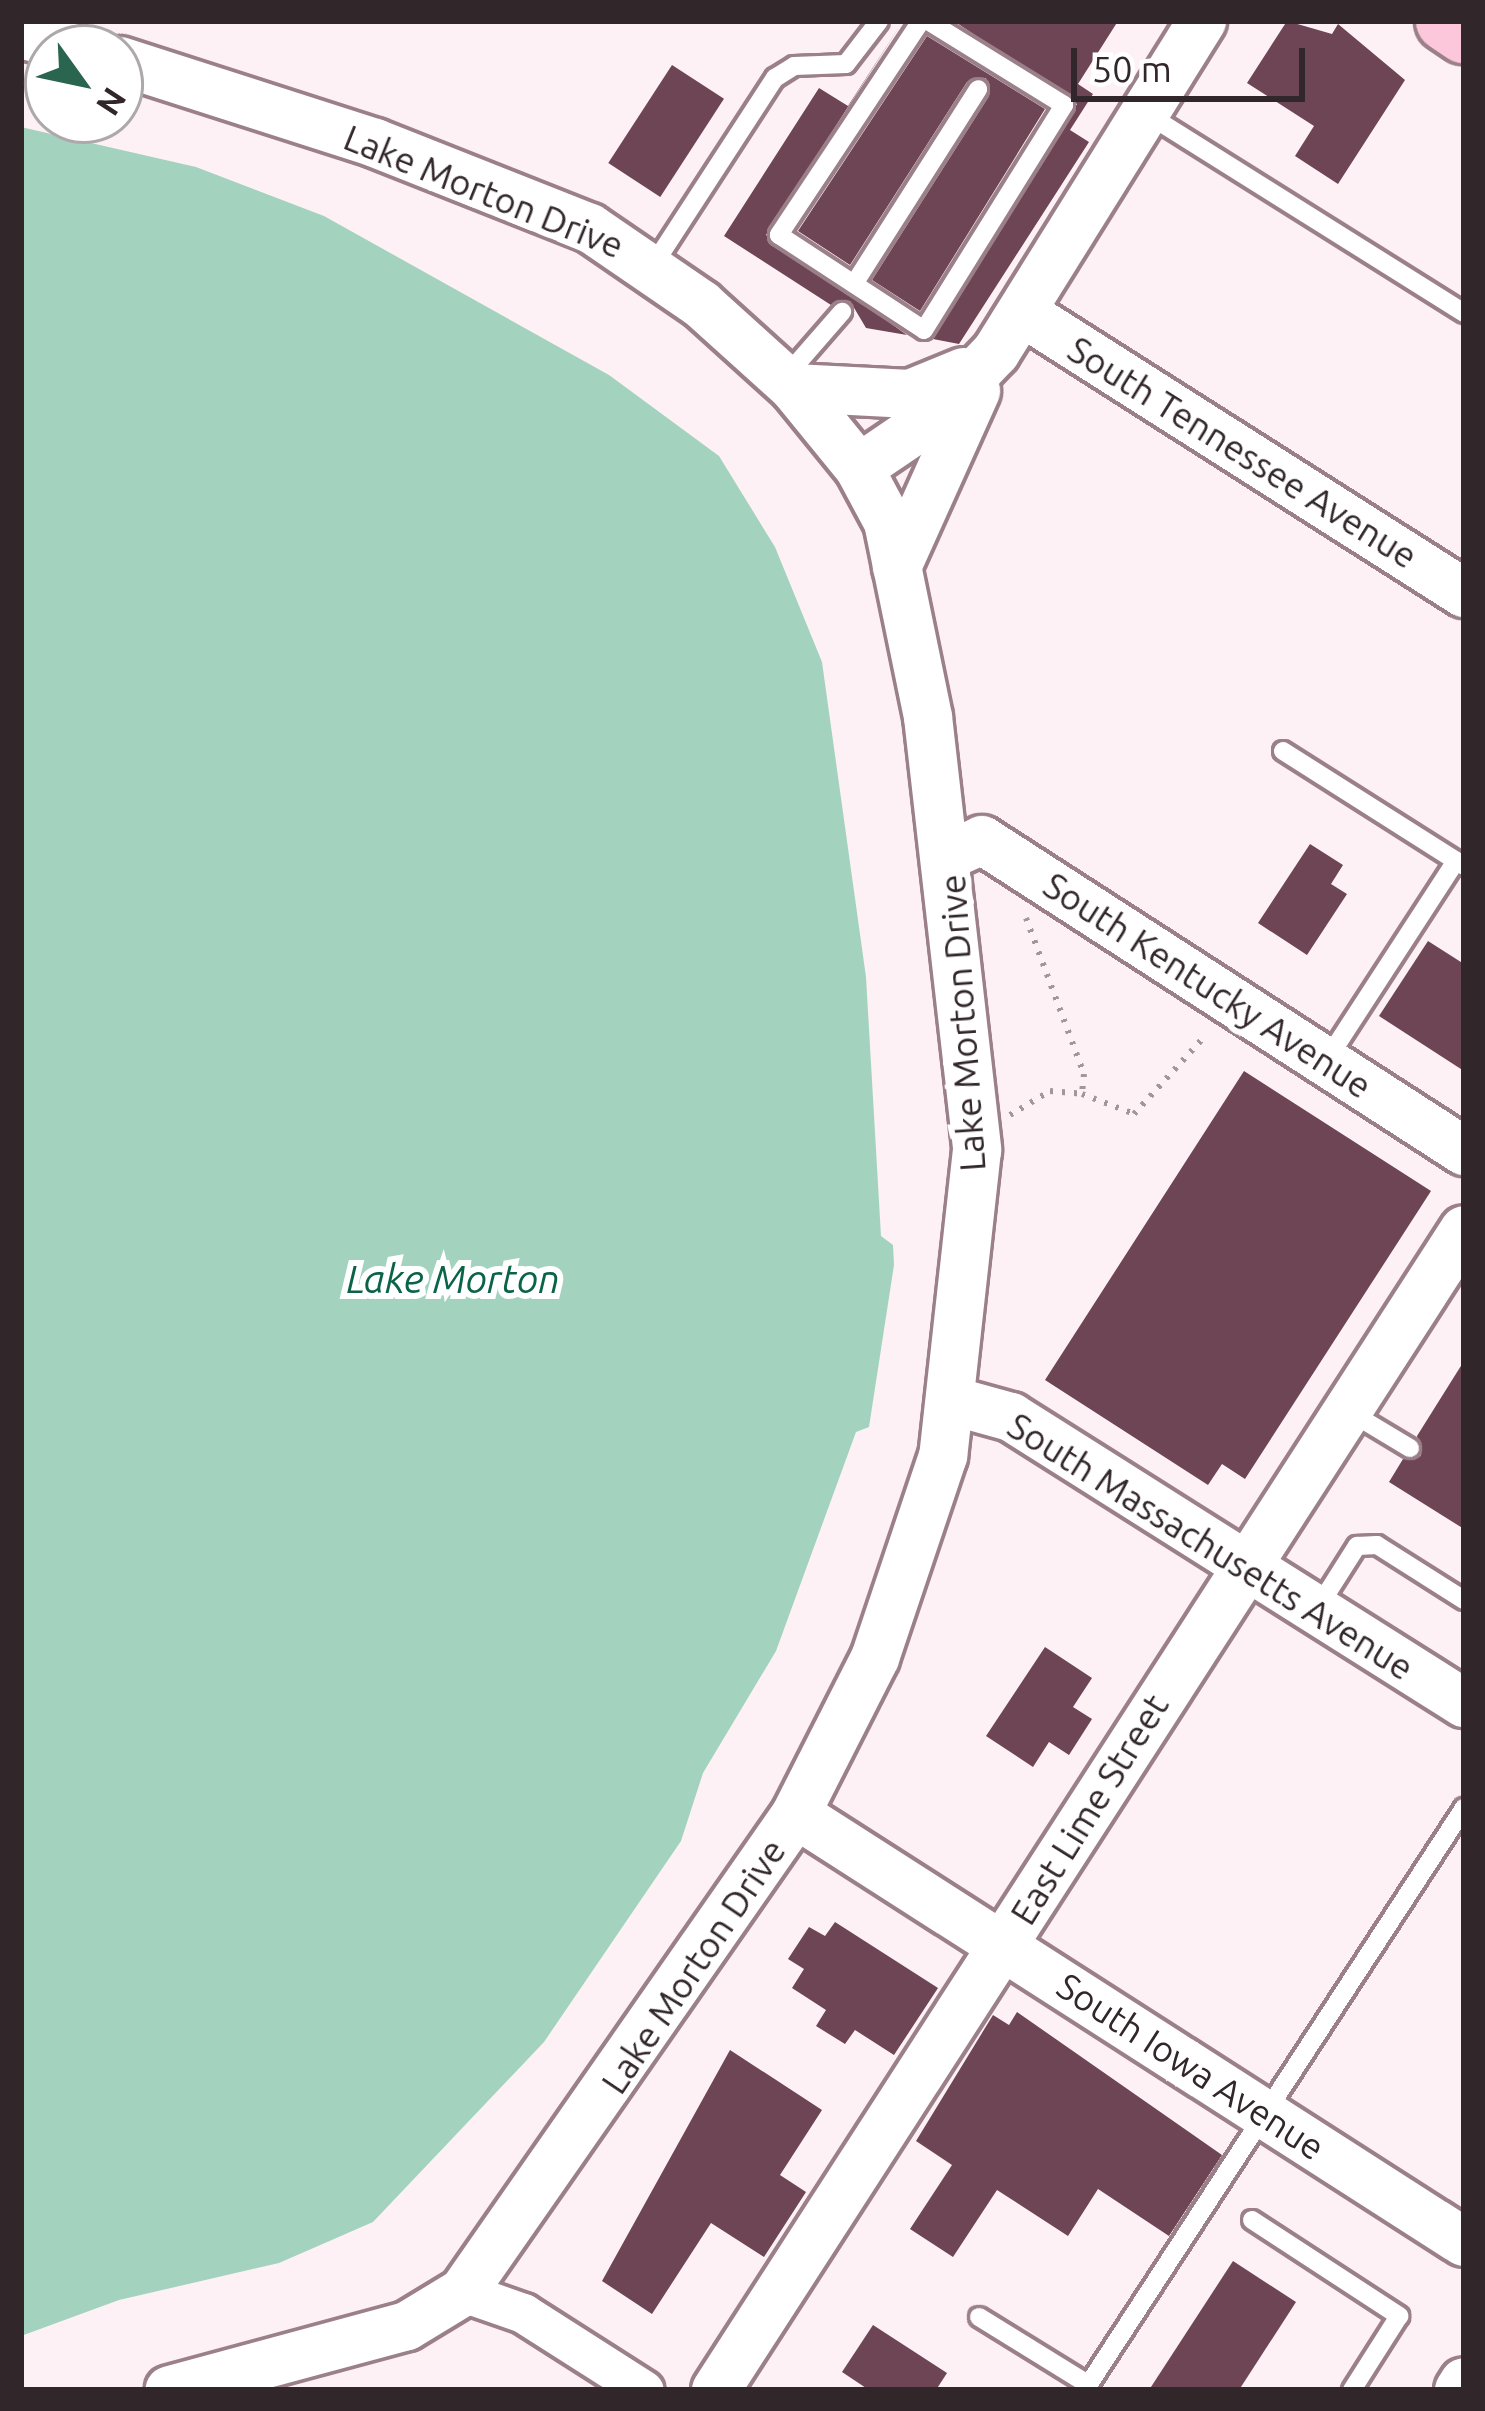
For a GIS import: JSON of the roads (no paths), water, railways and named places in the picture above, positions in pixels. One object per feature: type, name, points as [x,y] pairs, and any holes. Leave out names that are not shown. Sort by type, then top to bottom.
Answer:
[{"type":"main road","points":[[1446,21],[1464,33]]},
{"type":"street","points":[[897,567],[994,354],[1150,116],[1202,21]]},
{"type":"street","name":"Lake Morton Drive","points":[[144,69],[483,183],[654,264],[789,383],[860,468],[883,509],[897,567],[950,855],[977,1150],[953,1401],[904,1582],[796,1814],[463,2292],[407,2326],[169,2390]]},
{"type":"street","name":"South Tennessee Avenue","points":[[1022,312],[1464,592]]},
{"type":"street","points":[[789,383],[931,392],[994,354]]},
{"type":"street","points":[[860,468],[934,417],[994,354]]},
{"type":"street","name":"South Kentucky Avenue","points":[[950,855],[982,840],[1464,1151]]},
{"type":"street","name":"East Lime Street","points":[[716,2390],[1244,1564],[1464,1230]]},
{"type":"street","name":"South Massachusetts Avenue","points":[[953,1401],[1011,1417],[1464,1703]]},
{"type":"street","name":"South Iowa Avenue","points":[[796,1814],[1464,2242]]},
{"type":"street","points":[[463,2292],[523,2313],[644,2390]]},
{"type":"street","points":[[1459,2390],[1464,2382]]},
{"type":"lane","points":[[654,264],[775,78],[794,66],[846,64],[879,21]]},
{"type":"lane","points":[[924,21],[1064,105],[924,330],[778,235],[924,21]]},
{"type":"lane","points":[[854,284],[978,89]]},
{"type":"lane","points":[[1150,116],[1464,313]]},
{"type":"lane","points":[[789,383],[822,346],[842,312]]},
{"type":"lane","points":[[1283,751],[1460,864],[1326,1061]]},
{"type":"lane","points":[[1346,1410],[1410,1448]]},
{"type":"lane","points":[[1316,1610],[1357,1546],[1377,1545],[1464,1600]]},
{"type":"lane","points":[[979,2317],[1087,2388],[1464,1808]]},
{"type":"lane","points":[[1252,2220],[1399,2316],[1352,2390]]},
{"type":"water","name":"Lake Morton","points":[[21,127],[24,144],[95,144],[196,167],[324,216],[609,375],[719,456],[775,547],[822,662],[866,977],[881,1236],[893,1245],[894,1265],[869,1427],[856,1432],[776,1651],[703,1773],[681,1841],[544,2042],[373,2222],[279,2263],[119,2300],[21,2336]]}]
